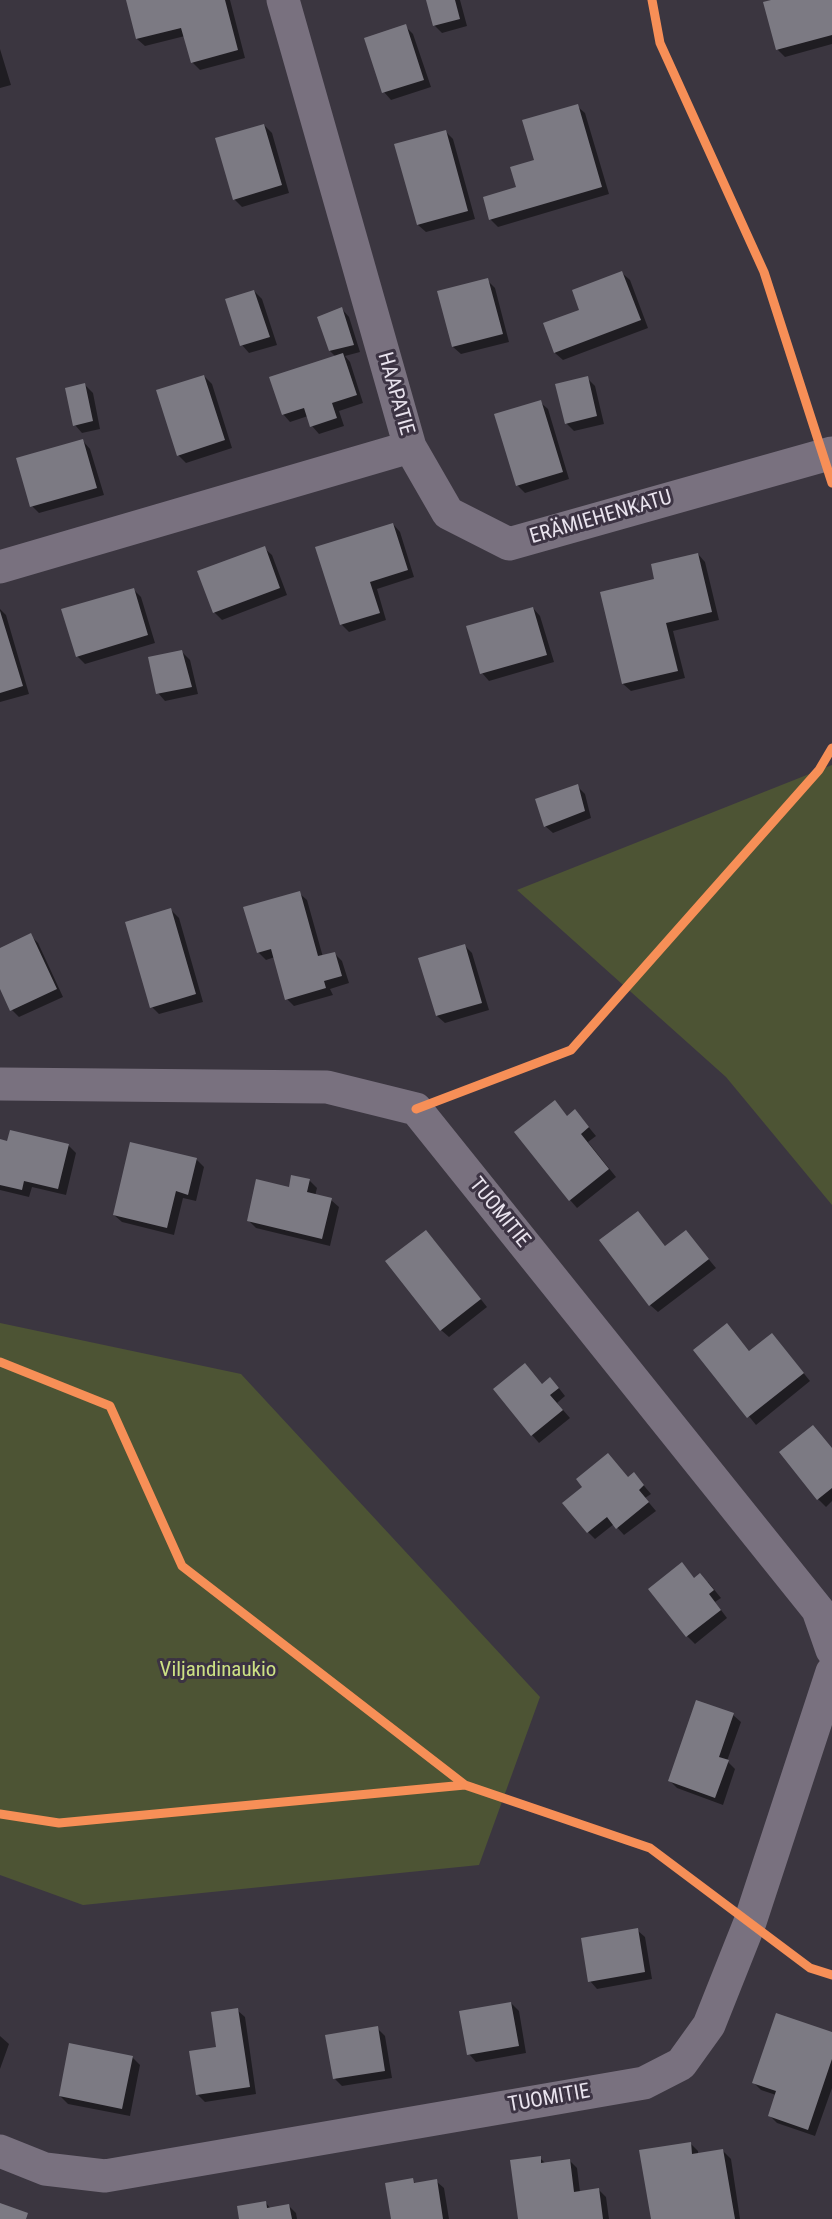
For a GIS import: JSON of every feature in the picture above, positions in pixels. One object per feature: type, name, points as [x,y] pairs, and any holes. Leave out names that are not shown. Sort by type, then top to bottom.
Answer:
[{"type":"street","name":"HAAPATIE","points":[[0,567],[410,447],[283,0]]},
{"type":"street","name":"ERÄMIEHENKATU","points":[[410,447],[448,513],[509,544],[832,453]]},
{"type":"street","name":"TUOMITIE","points":[[0,1084],[327,1087],[416,1109],[818,1610],[832,1650]]},
{"type":"street","name":"TUOMITIE","points":[[0,2151],[45,2169],[105,2176],[644,2083],[681,2064],[709,2025],[750,1922],[832,1672]]},
{"type":"green space","points":[[832,765],[832,1205],[726,1077],[517,890]]},
{"type":"green space","name":"Viljandinaukio","points":[[0,1323],[241,1374],[540,1697],[479,1865],[83,1905],[0,1875]]},
{"type":"building","points":[[126,0],[225,0],[238,50],[191,63],[181,28],[136,39]]},
{"type":"building","points":[[426,0],[455,0],[460,19],[433,26]]},
{"type":"building","points":[[832,0],[832,35],[776,50],[763,2]]},
{"type":"building","points":[[406,24],[424,80],[382,93],[364,38]]},
{"type":"building","points":[[578,104],[602,187],[489,220],[483,197],[516,187],[510,167],[534,160],[522,120]]},
{"type":"building","points":[[264,124],[282,185],[233,200],[215,138]]},
{"type":"building","points":[[446,130],[468,211],[417,225],[394,144]]},
{"type":"building","points":[[622,271],[641,320],[554,353],[543,323],[579,310],[572,290]]},
{"type":"building","points":[[488,278],[503,334],[452,347],[437,291]]},
{"type":"building","points":[[254,290],[270,337],[240,346],[225,299]]},
{"type":"building","points":[[342,307],[354,345],[329,351],[317,317]]},
{"type":"building","points":[[343,353],[357,395],[332,403],[337,418],[310,427],[304,408],[282,415],[269,377]]},
{"type":"building","points":[[204,375],[225,440],[177,456],[156,390]]},
{"type":"building","points":[[588,376],[597,416],[565,424],[555,384]]},
{"type":"building","points":[[85,383],[93,421],[73,426],[65,388]]},
{"type":"building","points":[[541,400],[563,472],[516,486],[494,414]]},
{"type":"building","points":[[83,439],[97,488],[30,507],[16,458]]},
{"type":"building","points":[[393,523],[408,570],[370,582],[380,613],[340,625],[315,547]]},
{"type":"building","points":[[265,546],[280,588],[213,613],[197,571]]},
{"type":"building","points":[[698,553],[712,612],[666,623],[678,671],[622,684],[600,592],[654,579],[651,564]]},
{"type":"building","points":[[134,588],[148,635],[76,657],[61,609]]},
{"type":"building","points":[[533,607],[547,655],[480,674],[466,626]]},
{"type":"building","points":[[0,611],[23,686],[0,693]]},
{"type":"building","points":[[182,650],[192,687],[156,694],[148,657]]},
{"type":"building","points":[[578,784],[585,811],[544,827],[535,799]]},
{"type":"building","points":[[300,891],[318,956],[335,952],[342,976],[324,981],[326,988],[285,1000],[271,949],[257,953],[243,907]]},
{"type":"building","points":[[171,908],[196,994],[150,1008],[125,922]]},
{"type":"building","points":[[31,933],[57,989],[10,1011],[0,989],[0,948]]},
{"type":"building","points":[[465,944],[482,1003],[436,1016],[418,958]]},
{"type":"building","points":[[555,1100],[567,1116],[575,1109],[589,1127],[581,1134],[609,1169],[569,1201],[514,1132]]},
{"type":"building","points":[[10,1130],[69,1144],[58,1189],[24,1181],[22,1190],[0,1185],[0,1139],[7,1141]]},
{"type":"building","points":[[130,1142],[197,1158],[188,1195],[176,1191],[167,1228],[113,1215]]},
{"type":"building","points":[[291,1175],[310,1179],[307,1192],[332,1198],[322,1239],[247,1221],[256,1179],[289,1187]]},
{"type":"building","points":[[638,1211],[665,1246],[686,1230],[709,1259],[649,1306],[599,1240]]},
{"type":"building","points":[[426,1230],[481,1299],[440,1331],[385,1261]]},
{"type":"building","points":[[727,1323],[749,1351],[772,1333],[804,1373],[747,1418],[693,1350]]},
{"type":"building","points":[[525,1363],[542,1384],[550,1377],[559,1388],[550,1395],[563,1410],[531,1436],[493,1389]]},
{"type":"building","points":[[813,1425],[832,1448],[832,1488],[817,1500],[779,1452]]},
{"type":"building","points":[[608,1453],[628,1477],[634,1472],[644,1485],[639,1490],[649,1502],[616,1529],[607,1517],[587,1533],[562,1503],[582,1487],[576,1479]]},
{"type":"building","points":[[682,1562],[694,1578],[700,1573],[714,1590],[709,1594],[721,1610],[686,1637],[648,1589]]},
{"type":"building","points":[[696,1700],[734,1713],[719,1757],[729,1760],[715,1798],[668,1781]]},
{"type":"building","points":[[638,1928],[645,1972],[588,1982],[581,1938]]},
{"type":"building","points":[[511,2002],[519,2046],[467,2055],[459,2011]]},
{"type":"building","points":[[238,2008],[250,2087],[196,2095],[189,2051],[216,2047],[211,2012]]},
{"type":"building","points":[[776,2013],[832,2032],[832,2059],[808,2130],[768,2116],[776,2091],[752,2083]]},
{"type":"building","points":[[378,2026],[385,2071],[333,2079],[325,2035]]},
{"type":"building","points":[[69,2043],[133,2056],[122,2109],[59,2096]]},
{"type":"building","points":[[691,2142],[692,2154],[723,2149],[735,2219],[651,2219],[639,2150]]},
{"type":"building","points":[[541,2156],[541,2163],[570,2159],[574,2192],[599,2188],[603,2219],[518,2219],[510,2160]]},
{"type":"building","points":[[413,2178],[414,2183],[437,2179],[443,2219],[391,2219],[385,2183]]},
{"type":"building","points":[[266,2201],[267,2208],[289,2204],[292,2219],[239,2219],[237,2206]]},
{"type":"building","points":[[0,2203],[28,2213],[26,2219],[0,2219]]},
{"type":"cycle path","points":[[652,0],[660,43],[764,272],[832,483]]},
{"type":"cycle path","points":[[416,1109],[571,1050],[819,770],[832,748]]},
{"type":"cycle path","points":[[0,1362],[110,1406],[182,1566],[465,1785],[59,1823],[0,1814]]},
{"type":"cycle path","points":[[465,1785],[650,1848],[810,1968],[832,1975]]}]
